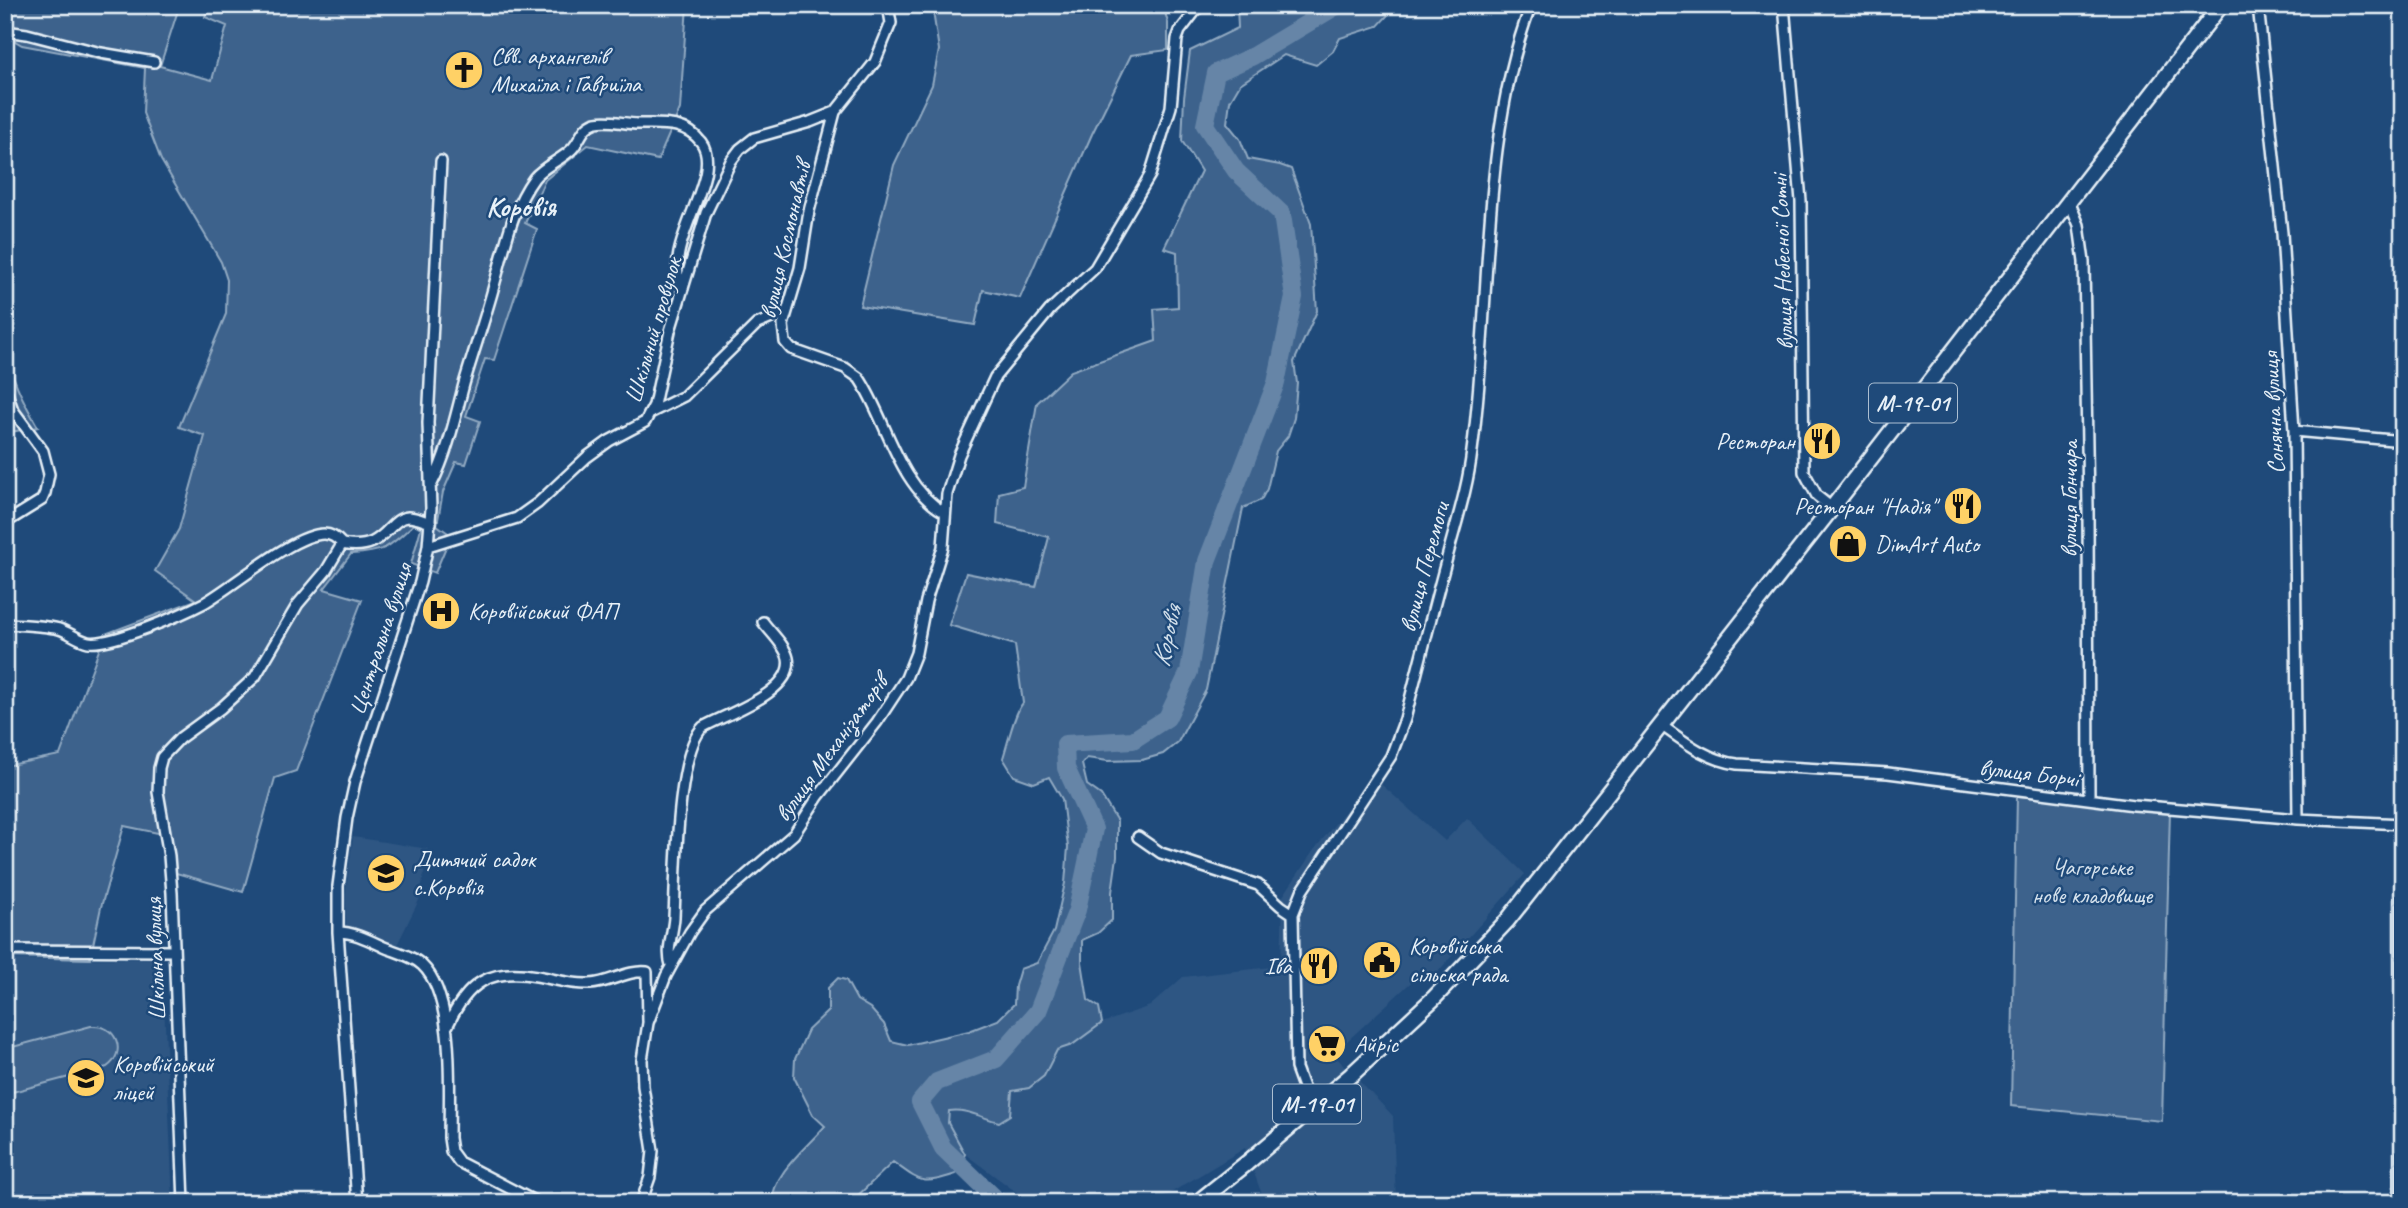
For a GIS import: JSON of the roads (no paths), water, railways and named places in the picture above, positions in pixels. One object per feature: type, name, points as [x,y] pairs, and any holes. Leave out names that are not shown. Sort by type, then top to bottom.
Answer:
[{"type":"main road","name":"М-19-01","points":[[1196,1203],[1243,1167],[1433,999],[1507,921],[1832,508],[2221,5]]},
{"type":"street","name":"вулиця Космонавтів","points":[[888,5],[891,18],[889,29],[875,62],[835,112],[809,211],[800,268],[783,325],[786,345],[794,351],[845,368],[859,377],[905,470],[944,512]]},
{"type":"street","name":"вулиця Механізаторів","points":[[641,1203],[652,1161],[651,1133],[642,1075],[648,1023],[660,988],[671,965],[705,911],[794,834],[813,804],[901,687],[916,653],[926,601],[943,547],[944,512],[955,465],[993,381],[1050,310],[1098,264],[1150,175],[1171,107],[1177,39],[1200,5]]},
{"type":"street","name":"вулиця Перемоги","points":[[1311,1108],[1296,1063],[1293,914],[1302,891],[1391,756],[1405,719],[1470,466],[1492,208],[1507,86],[1531,5]]},
{"type":"street","name":"вулиця Небесної Сотні","points":[[1784,5],[1801,201],[1804,472],[1817,496],[1832,508]]},
{"type":"street","name":"Сонячна вулиця","points":[[2258,5],[2282,233],[2294,431],[2298,820]]},
{"type":"street","points":[[5,31],[27,34],[101,54],[154,61]]},
{"type":"street","name":"Шкільний провулок","points":[[428,546],[522,516],[578,464],[609,441],[642,425],[652,412],[664,355],[710,205],[731,161],[740,149],[758,136],[810,122],[835,112]]},
{"type":"street","name":"Центральна вулиця","points":[[357,1203],[338,932],[340,863],[350,803],[420,582],[431,523],[431,486],[446,454],[507,239],[520,204],[537,175],[569,152],[588,126],[602,121],[667,124],[688,130],[703,145],[708,168],[681,250],[678,276],[683,289]]},
{"type":"street","points":[[431,486],[428,424],[441,161]]},
{"type":"street","name":"вулиця Гончара","points":[[2069,201],[2079,225],[2084,262],[2089,799]]},
{"type":"street","points":[[652,412],[684,396],[757,324],[786,312]]},
{"type":"street","points":[[5,388],[13,410],[43,451],[49,474],[42,500],[5,523]]},
{"type":"street","points":[[2294,431],[2403,442]]},
{"type":"street","points":[[5,624],[51,628],[90,642],[105,640],[145,629],[196,607],[264,563],[321,534],[332,535],[342,544],[362,545],[377,541],[405,518],[411,517],[431,523]]},
{"type":"street","name":"Шкільна вулиця","points":[[184,1203],[172,893],[158,792],[159,768],[162,757],[180,738],[227,703],[255,677],[298,604],[326,571],[342,544]]},
{"type":"street","name":"вулиця Механізаторів","points":[[671,965],[669,951],[674,914],[678,824],[692,746],[703,727],[769,693],[784,677],[788,665],[787,657],[763,622]]},
{"type":"street","name":"вулиця Борчі","points":[[1661,725],[1699,752],[1726,763],[1888,773],[2089,799],[2298,820],[2402,824]]},
{"type":"street","points":[[2402,824],[2402,1203]]},
{"type":"street","points":[[1138,837],[1161,853],[1258,885],[1293,914]]},
{"type":"street","points":[[338,932],[356,935],[423,965],[439,995],[447,1026],[449,1138],[453,1155],[467,1167],[538,1203]]},
{"type":"street","points":[[5,950],[173,951]]},
{"type":"street","points":[[447,1026],[463,995],[496,976],[521,974],[587,985],[645,971],[648,974],[648,1023]]},
{"type":"waterway","name":"Коровія","points":[[1000,1203],[943,1148],[920,1102],[937,1082],[996,1059],[1038,1011],[1077,910],[1094,829],[1066,768],[1065,744],[1133,740],[1167,718],[1189,672],[1207,561],[1276,383],[1294,297],[1282,214],[1236,171],[1205,125],[1216,73],[1253,56],[1338,5]]},
{"type":"place","name":"Свв. архангелів Михаїла і Гавриїла","points":[[464,70]]},
{"type":"place","name":"Ресторан","points":[[1822,441]]},
{"type":"place","name":"Ресторан \"Надія\"","points":[[1963,506]]},
{"type":"place","name":"DimArt Auto","points":[[1848,544]]},
{"type":"place","name":"Коровійський ФАП","points":[[441,611]]},
{"type":"place","name":"Дитячий садок с.Коровія","points":[[386,873]]},
{"type":"place","name":"Коровійська сільска рада","points":[[1382,960]]},
{"type":"place","name":"Іва","points":[[1319,966]]},
{"type":"place","name":"Айріс","points":[[1327,1044]]},
{"type":"place","name":"Коровійський ліцей","points":[[86,1078]]},
{"type":"district","name":"Коровія","points":[[521,206]]},
{"type":"park label","name":"Чагорське нове кладовище","points":[[2092,881]]}]
